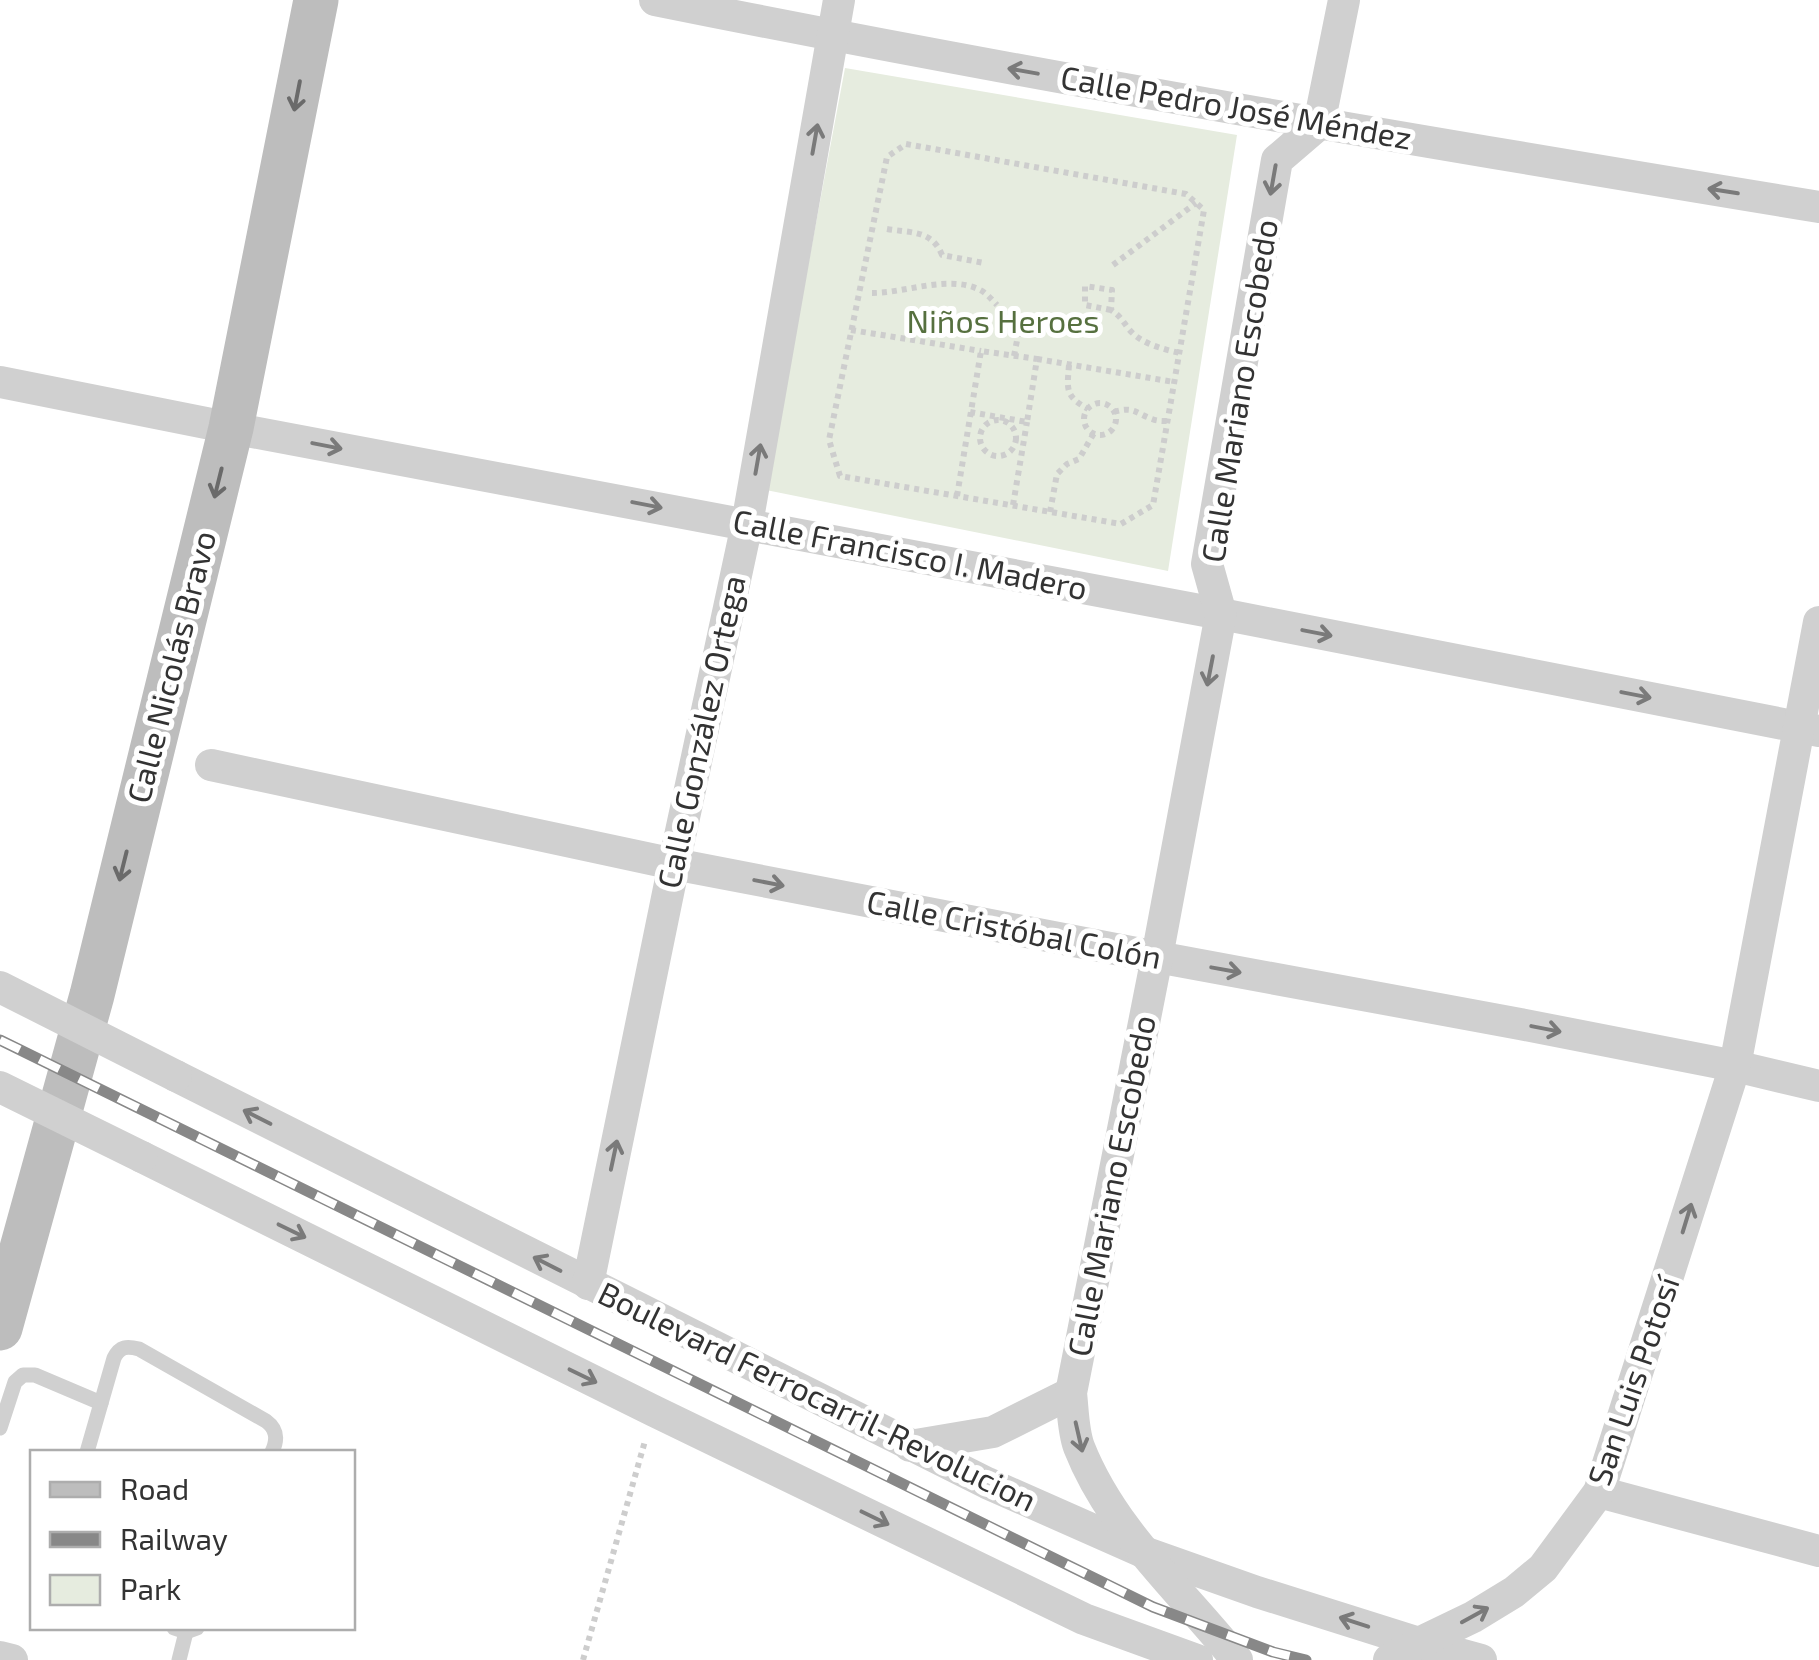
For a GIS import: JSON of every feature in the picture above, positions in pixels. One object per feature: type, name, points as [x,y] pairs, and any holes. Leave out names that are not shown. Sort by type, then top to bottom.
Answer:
[{"type":"main road","name":"Calle Nicolás Bravo","points":[[0,1328],[92,995],[231,428],[316,0]]},
{"type":"street","name":"Calle Pedro José Méndez","points":[[654,0],[1319,124],[1819,207]]},
{"type":"street","name":"Calle González Ortega","points":[[588,1284],[746,524],[840,0]]},
{"type":"street","points":[[1319,124],[1344,0]]},
{"type":"street","name":"Calle Mariano Escobedo","points":[[1237,1660],[1141,1551],[1098,1486],[1078,1443],[1071,1392],[1221,614],[1206,564],[1277,160],[1319,124]]},
{"type":"street","name":"Calle Francisco I. Madero","points":[[0,382],[1809,729]]},
{"type":"street","name":"San Luis Potosí","points":[[1389,1660],[1514,1592],[1543,1568],[1599,1492],[1735,1066],[1809,729],[1819,622]]},
{"type":"street","name":"Calle Cristóbal Colón","points":[[211,766],[674,864],[1735,1066],[1819,1086]]},
{"type":"street","name":"Boulevard Ferrocarril-Revolucion","points":[[0,987],[987,1483],[1141,1551],[1257,1592],[1481,1660]]},
{"type":"street","points":[[0,1087],[1084,1619],[1197,1660]]},
{"type":"street","points":[[910,1446],[993,1432],[1071,1392]]},
{"type":"street","points":[[1599,1492],[1819,1550]]},
{"type":"street","points":[[0,1657],[12,1660]]},
{"type":"lane","points":[[87,1450],[114,1358],[124,1347],[139,1348],[272,1426],[276,1439],[273,1450]]},
{"type":"lane","points":[[0,1428],[15,1382],[24,1375],[35,1375],[101,1403]]},
{"type":"lane","points":[[179,1660],[185,1630]]},
{"type":"path","points":[[906,144],[1186,194],[1204,210],[1153,504],[1120,524],[840,476],[829,440],[851,330],[886,157],[906,144]]},
{"type":"path","points":[[1112,265],[1196,202]]},
{"type":"path","points":[[886,229],[927,235],[942,256],[984,262]]},
{"type":"path","points":[[872,294],[947,284],[975,287],[997,306]]},
{"type":"path","points":[[1112,310],[1112,290],[1085,286],[1085,305],[1112,310],[1123,318],[1129,330],[1157,349],[1180,353]]},
{"type":"path","points":[[1014,356],[1022,316]]},
{"type":"path","points":[[851,330],[1174,382]]},
{"type":"path","points":[[958,496],[981,351]]},
{"type":"path","points":[[1013,505],[1038,360]]},
{"type":"path","points":[[1069,366],[1068,392],[1088,410]]},
{"type":"path","points":[[1102,404],[1114,412],[1112,430],[1104,434],[1094,433],[1085,423],[1092,406],[1102,404]]},
{"type":"path","points":[[1114,412],[1126,408],[1151,419],[1168,421]]},
{"type":"path","points":[[970,412],[1027,422]]},
{"type":"path","points":[[999,420],[1014,429],[1016,440],[1007,454],[989,454],[982,444],[981,432],[988,423],[999,420]]},
{"type":"path","points":[[1050,512],[1057,474],[1079,459],[1094,433]]},
{"type":"path","points":[[582,1660],[654,1411]]},
{"type":"green space","name":"Niños Heroes","points":[[845,68],[1237,135],[1168,571],[766,490]]},
{"type":"railway","points":[[0,1040],[1153,1607],[1273,1652],[1306,1660]]}]
